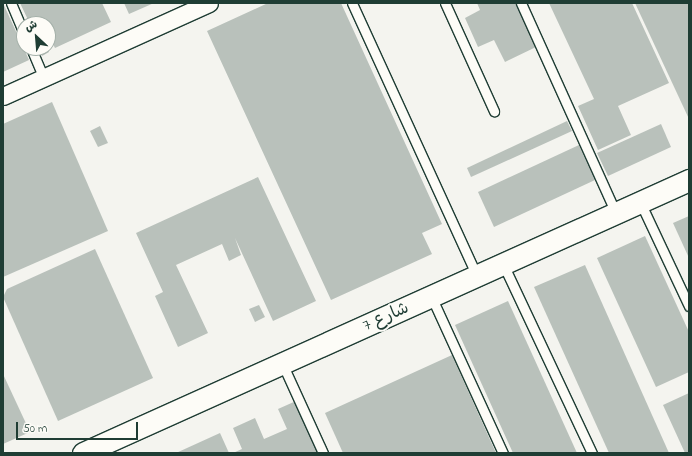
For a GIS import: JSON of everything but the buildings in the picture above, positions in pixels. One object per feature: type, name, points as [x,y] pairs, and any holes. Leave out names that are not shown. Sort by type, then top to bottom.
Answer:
[{"type":"street","points":[[3,96],[209,3]]},
{"type":"street","name":"شارع 7","points":[[83,453],[689,180]]},
{"type":"lane","points":[[10,3],[16,16]]},
{"type":"lane","points":[[352,3],[477,276]]},
{"type":"lane","points":[[445,3],[494,111]]},
{"type":"lane","points":[[521,3],[616,213]]},
{"type":"lane","points":[[34,56],[44,78]]},
{"type":"lane","points":[[640,202],[689,306]]},
{"type":"lane","points":[[503,264],[592,453]]},
{"type":"lane","points":[[431,296],[503,453]]},
{"type":"lane","points":[[282,364],[323,453]]}]
